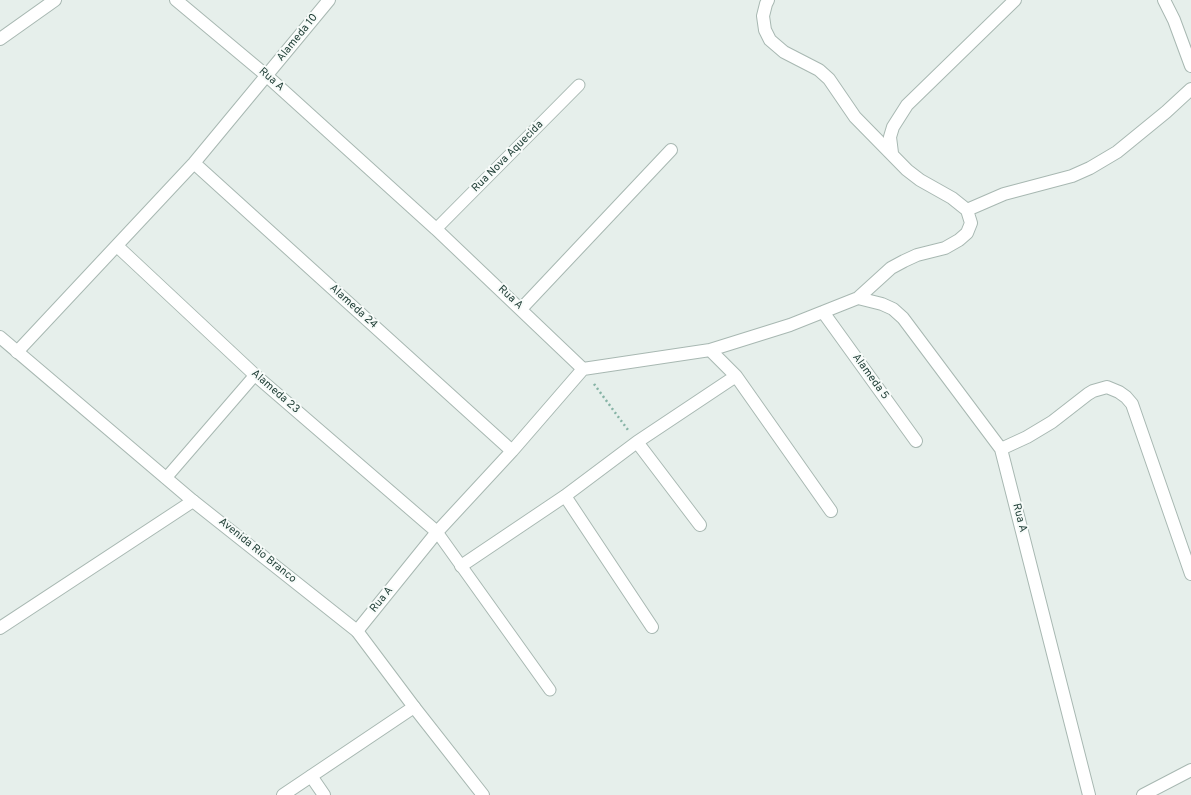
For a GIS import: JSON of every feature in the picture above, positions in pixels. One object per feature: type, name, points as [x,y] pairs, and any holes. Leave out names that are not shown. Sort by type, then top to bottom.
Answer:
[{"type":"street","points":[[0,39],[55,0]]},
{"type":"street","name":"Alameda 10","points":[[17,352],[194,162],[268,76],[329,0]]},
{"type":"street","points":[[583,369],[710,350],[790,325],[858,298],[891,268],[917,255],[945,248],[959,240],[967,233],[971,223],[968,210],[952,198],[920,180],[907,170],[855,117],[829,79],[818,70],[784,52],[770,40],[765,30],[763,16],[768,0]]},
{"type":"street","points":[[892,154],[890,137],[893,127],[907,105],[1015,0]]},
{"type":"street","points":[[1164,0],[1174,20],[1191,66]]},
{"type":"street","name":"Rua A","points":[[178,1],[268,76],[436,229],[583,369],[512,451],[437,532],[357,631]]},
{"type":"street","points":[[968,210],[1004,194],[1081,173],[1117,152],[1166,112],[1191,89]]},
{"type":"street","points":[[521,309],[671,150]]},
{"type":"street","name":"Alameda 24","points":[[194,162],[512,451]]},
{"type":"street","name":"Alameda 23","points":[[117,246],[255,375],[437,532]]},
{"type":"street","name":"Rua A","points":[[858,298],[882,304],[892,309],[903,318],[1001,449],[1090,795]]},
{"type":"street","name":"Alameda 5","points":[[823,312],[916,441]]},
{"type":"street","name":"Avenida Rio Branco","points":[[0,337],[193,501],[357,631],[483,795]]},
{"type":"street","points":[[710,350],[736,376],[831,511]]},
{"type":"street","points":[[461,566],[564,496],[637,442],[736,376]]},
{"type":"street","points":[[1001,449],[1027,437],[1052,422],[1093,391],[1107,387],[1119,392],[1132,404],[1191,574]]},
{"type":"street","points":[[637,442],[700,525]]},
{"type":"street","points":[[564,496],[652,627]]},
{"type":"street","points":[[0,628],[193,501]]},
{"type":"street","points":[[283,795],[414,707]]},
{"type":"street","points":[[1143,795],[1191,770]]},
{"type":"street","points":[[311,776],[324,795]]},
{"type":"lane","name":"Rua Nova Aquecida","points":[[436,229],[579,85]]},
{"type":"lane","points":[[166,478],[255,375]]},
{"type":"lane","points":[[437,532],[550,690]]},
{"type":"path","points":[[583,369],[637,442]]}]
